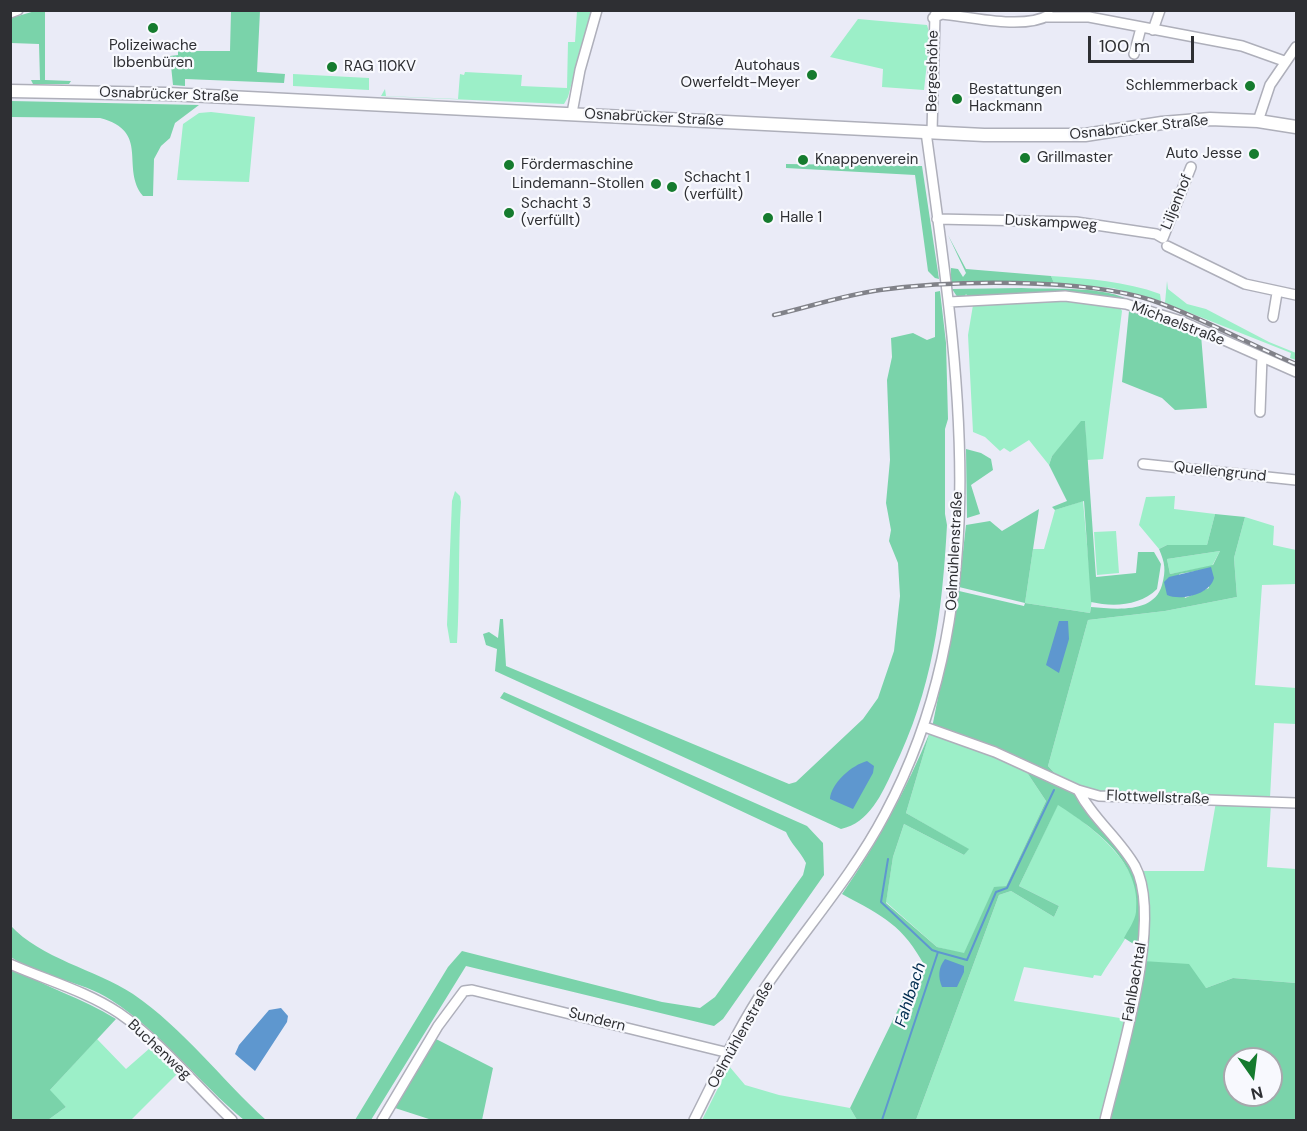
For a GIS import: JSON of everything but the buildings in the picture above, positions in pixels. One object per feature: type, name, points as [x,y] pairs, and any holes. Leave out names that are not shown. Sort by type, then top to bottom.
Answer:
[{"type":"main road","name":"Osnabrücker Straße","points":[[10,91],[191,95],[929,132],[1054,136],[1197,120],[1258,121],[1296,127]]},
{"type":"street","points":[[10,13],[18,10]]},
{"type":"street","points":[[572,113],[580,70],[597,10]]},
{"type":"street","points":[[1046,17],[1056,10]]},
{"type":"street","points":[[1153,30],[1160,10]]},
{"type":"street","points":[[935,14],[1024,21],[1046,17],[1089,17],[1242,45],[1284,61]]},
{"type":"street","name":"Bergeshöhe","points":[[929,132],[935,14]]},
{"type":"street","points":[[1134,54],[1141,28]]},
{"type":"street","points":[[1258,121],[1262,105],[1284,61],[1296,46]]},
{"type":"street","name":"Oelmühlenstraße","points":[[694,1120],[766,986],[867,847],[901,784],[925,727],[946,649],[957,579],[959,440],[955,350],[937,219],[929,132]]},
{"type":"street","name":"Liljenhof","points":[[1165,242],[1191,167]]},
{"type":"street","name":"Duskampweg","points":[[937,219],[1076,222],[1156,234],[1165,242],[1245,285],[1296,295]]},
{"type":"street","points":[[1274,317],[1277,293]]},
{"type":"street","name":"Michaelstraße","points":[[949,302],[1065,296],[1106,300],[1139,307],[1181,321],[1296,372]]},
{"type":"street","points":[[1260,412],[1262,357]]},
{"type":"street","name":"Quellengrund","points":[[1143,464],[1296,480]]},
{"type":"street","name":"Flottwellstraße","points":[[925,727],[995,752],[1078,790],[1099,796],[1296,803]]},
{"type":"street","name":"Fahlbachtal","points":[[1078,790],[1088,810],[1135,867],[1144,898],[1141,961],[1105,1120]]},
{"type":"street","name":"Buchenweg","points":[[10,964],[88,996],[117,1012],[137,1027],[232,1120]]},
{"type":"street","name":"Sundern","points":[[382,1120],[438,1026],[464,990],[472,990],[729,1053]]},
{"type":"green space","points":[[35,11],[45,11],[45,80],[71,81],[69,84],[33,84],[31,80],[40,80],[39,44],[11,43],[11,18]]},
{"type":"green space","points":[[231,11],[260,11],[257,72],[285,74],[284,83],[185,79],[185,86],[173,85],[170,56],[178,55],[178,51],[230,51]]},
{"type":"green space","points":[[577,11],[591,11],[568,97],[564,104],[381,96],[385,89],[386,96],[458,99],[460,74],[464,75],[465,72],[522,75],[521,86],[567,88],[568,42],[575,42]]},
{"type":"green space","points":[[858,19],[927,25],[930,35],[924,90],[882,87],[883,69],[830,57]]},
{"type":"green space","points":[[293,74],[369,78],[369,90],[293,86]]},
{"type":"green space","points":[[11,101],[199,105],[175,123],[170,138],[161,146],[154,159],[153,196],[143,196],[134,174],[130,141],[125,132],[116,124],[100,118],[11,117]]},
{"type":"green space","points":[[211,112],[255,117],[249,182],[177,180],[183,124],[199,113]]},
{"type":"green space","points":[[786,164],[922,166],[939,279],[928,271],[915,175],[786,168]]},
{"type":"green space","points":[[948,235],[966,269],[1051,276],[1054,283],[951,282],[951,268],[958,269],[963,277],[966,273]]},
{"type":"green space","points":[[1051,276],[1134,286],[1160,294],[1161,301],[1113,288],[1054,283]]},
{"type":"green space","points":[[1167,281],[1168,289],[1187,304],[1206,309],[1269,342],[1296,353],[1296,360],[1290,358],[1291,353],[1165,303]]},
{"type":"green space","points":[[1021,288],[1100,291],[1129,300],[1142,307],[1110,298],[968,297],[966,294],[964,298],[958,298],[952,289]]},
{"type":"green space","points":[[940,291],[946,343],[948,419],[945,429],[947,525],[938,620],[926,680],[907,740],[879,798],[859,821],[841,829],[495,671],[497,649],[486,645],[483,634],[489,632],[498,638],[500,619],[503,619],[506,666],[789,784],[796,782],[863,719],[878,698],[894,651],[900,596],[898,563],[889,541],[891,530],[886,503],[890,460],[887,380],[892,357],[891,338],[913,333],[927,340],[935,337],[935,292]]},
{"type":"green space","points":[[1094,301],[1119,306],[1122,311],[1103,459],[1087,460],[1085,421],[1052,456],[1049,465],[1029,440],[1010,452],[1004,448],[1000,451],[985,437],[973,432],[968,335],[973,305]]},
{"type":"green space","points":[[1129,311],[1201,335],[1207,408],[1175,410],[1162,398],[1122,382]]},
{"type":"green space","points":[[1081,421],[1085,421],[1096,577],[1136,573],[1138,552],[1154,552],[1161,564],[1157,589],[1143,599],[1134,602],[1117,605],[1091,602],[1084,501],[1055,510],[1052,507],[1067,501],[1049,465],[1052,456]]},
{"type":"green space","points":[[966,449],[981,453],[991,459],[993,470],[971,485],[980,514],[967,518]]},
{"type":"green space","points":[[455,491],[460,496],[461,502],[458,625],[457,643],[450,643],[447,625],[452,501]]},
{"type":"green space","points":[[1175,496],[1174,509],[1215,514],[1207,545],[1167,545],[1159,549],[1139,525],[1146,497]]},
{"type":"green space","points":[[1083,501],[1092,599],[1090,613],[1025,603],[1033,549],[1044,549],[1055,510]]},
{"type":"green space","points":[[1039,509],[1025,603],[959,587],[966,525],[990,521],[1002,531]]},
{"type":"green space","points":[[1215,514],[1245,517],[1234,558],[1237,597],[1165,611],[1088,620],[1048,766],[1059,778],[932,728],[959,591],[1024,606],[1025,603],[1090,613],[1091,607],[1122,609],[1142,605],[1151,601],[1158,594],[1162,585],[1164,567],[1159,549],[1167,545],[1207,545]],"holes":[[[1220,551],[1213,565],[1170,574],[1167,559]],[[1208,569],[1209,588],[1185,598],[1179,574]]]},
{"type":"green space","points":[[1245,517],[1274,526],[1273,545],[1296,550],[1296,584],[1262,585],[1255,685],[1296,688],[1296,724],[1274,723],[1270,798],[1094,792],[1059,778],[1048,766],[1088,620],[1165,611],[1237,597],[1234,558]]},
{"type":"green space","points":[[1116,531],[1119,573],[1097,575],[1094,532]]},
{"type":"green space","points":[[1220,551],[1212,566],[1170,574],[1167,559]]},
{"type":"green space","points":[[504,692],[807,826],[823,843],[824,875],[723,1019],[714,1026],[466,966],[371,1120],[355,1120],[448,967],[462,951],[662,1002],[700,1008],[715,997],[803,875],[806,863],[786,832],[500,698]]},
{"type":"green space","points":[[930,732],[993,753],[1024,768],[1046,801],[1006,886],[994,888],[964,954],[937,947],[886,902],[893,857],[904,824],[964,855],[968,849],[906,813]]},
{"type":"green space","points":[[930,732],[906,813],[969,849],[964,855],[904,824],[893,857],[886,903],[937,947],[964,953],[994,887],[1006,886],[1046,801],[1024,768],[1076,791],[1087,812],[1116,844],[1133,868],[1142,896],[1140,948],[1124,938],[1136,912],[1136,894],[1132,878],[1124,862],[1101,836],[1058,805],[1019,886],[1059,906],[1054,917],[1011,891],[999,895],[916,1120],[857,1120],[850,1108],[910,985],[920,979],[926,968],[909,941],[891,923],[842,894],[891,815]]},
{"type":"green space","points":[[1216,802],[1271,804],[1267,867],[1296,869],[1296,983],[1233,978],[1206,988],[1143,961],[1138,871],[1204,871]]},
{"type":"green space","points":[[1058,804],[1101,837],[1126,866],[1134,882],[1138,899],[1136,916],[1125,939],[1101,976],[1094,975],[1093,978],[1024,967],[1014,1001],[1126,1019],[1102,1120],[916,1120],[999,895],[1011,891],[1054,917],[1059,906],[1019,886]]},
{"type":"green space","points":[[10,925],[37,947],[118,985],[152,1008],[186,1038],[266,1120],[244,1120],[147,1027],[111,1000],[87,988],[35,970],[11,957]]},
{"type":"green space","points":[[1143,961],[1189,964],[1206,988],[1233,978],[1296,983],[1296,1120],[1107,1120]]},
{"type":"green space","points":[[10,967],[116,1019],[50,1090],[66,1107],[48,1120],[11,1120]]},
{"type":"green space","points":[[97,1039],[126,1069],[150,1048],[178,1073],[131,1120],[48,1120],[66,1107],[49,1091]]},
{"type":"green space","points":[[436,1039],[493,1068],[482,1120],[432,1120],[395,1108]]},
{"type":"green space","points":[[729,1066],[745,1085],[779,1095],[850,1108],[857,1120],[702,1120]]},
{"type":"water","points":[[1211,567],[1214,578],[1207,589],[1187,597],[1167,595],[1164,582],[1169,577]]},
{"type":"water","points":[[1059,621],[1068,621],[1069,639],[1059,673],[1046,665]]},
{"type":"water","points":[[867,761],[874,766],[873,773],[853,809],[830,799],[838,781],[855,766]]},
{"type":"water","points":[[945,959],[964,966],[964,972],[957,987],[942,987],[939,973]]},
{"type":"water","points":[[281,1008],[288,1016],[287,1022],[255,1071],[235,1054],[239,1045],[269,1010]]},
{"type":"waterway","name":"Fahlbach","points":[[882,1120],[938,952],[967,960],[996,892],[1007,888],[1054,790]]},
{"type":"waterway","points":[[888,859],[881,902],[932,950],[938,952]]},
{"type":"railway","points":[[774,315],[880,290],[943,284],[1017,283],[1090,288],[1123,293],[1170,307],[1296,364]]},
{"type":"place","name":"Polizeiwache Ibbenbüren","points":[[153,28]]},
{"type":"place","name":"RAG 110KV","points":[[332,67]]},
{"type":"place","name":"Autohaus Owerfeldt-Meyer","points":[[812,75]]},
{"type":"place","name":"Schlemmerback","points":[[1250,86]]},
{"type":"place","name":"Bestattungen Hackmann","points":[[957,99]]},
{"type":"place","name":"Auto Jesse","points":[[1254,154]]},
{"type":"place","name":"Grillmaster","points":[[1025,158]]},
{"type":"place","name":"Knappenverein","points":[[803,160]]},
{"type":"place","name":"Fördermaschine","points":[[509,165]]},
{"type":"place","name":"Lindemann-Stollen","points":[[656,184]]},
{"type":"place","name":"Schacht 1 (verfüllt)","points":[[672,187]]},
{"type":"place","name":"Schacht 3 (verfüllt)","points":[[509,213]]},
{"type":"place","name":"Halle 1","points":[[768,218]]}]
